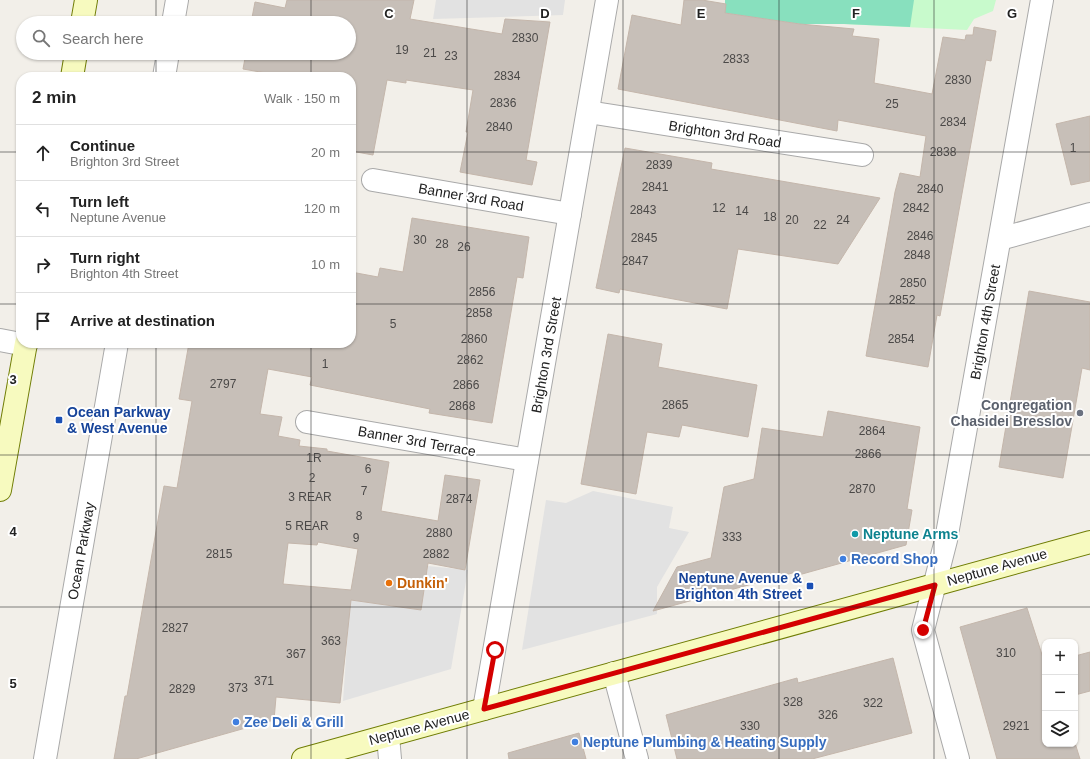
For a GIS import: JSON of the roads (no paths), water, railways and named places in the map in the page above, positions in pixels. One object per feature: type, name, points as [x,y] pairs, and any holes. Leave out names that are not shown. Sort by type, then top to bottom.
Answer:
[{"type":"main road","points":[[83,16],[86,0]]},
{"type":"main road","points":[[73,72],[75,60]]},
{"type":"main road","points":[[0,490],[25,348]]},
{"type":"main road","name":"Neptune Avenue","points":[[303,759],[1090,542]]},
{"type":"street","points":[[174,16],[177,0]]},
{"type":"street","name":"Brighton 3rd Street","points":[[484,709],[607,0]]},
{"type":"street","name":"Brighton 4th Street","points":[[958,759],[923,630],[946,540],[1042,0]]},
{"type":"street","points":[[165,72],[167,60]]},
{"type":"street","name":"Brighton 3rd Road","points":[[588,112],[862,155]]},
{"type":"street","name":"Banner 3rd Road","points":[[373,180],[570,214]]},
{"type":"street","points":[[1000,239],[1090,214]]},
{"type":"street","points":[[0,340],[16,342]]},
{"type":"street","name":"Ocean Parkway","points":[[45,759],[116,348]]},
{"type":"street","name":"Banner 3rd Terrace","points":[[307,422],[528,460]]},
{"type":"street","points":[[614,673],[637,759]]},
{"type":"street","points":[[388,736],[390,759]]},
{"type":"place","name":"Congregation Chasidei Bresslov","points":[[1080,413]]},
{"type":"place","name":"Ocean Parkway & West Avenue","points":[[59,420]]},
{"type":"place","name":"Neptune Arms","points":[[855,534]]},
{"type":"place","name":"Record Shop","points":[[843,559]]},
{"type":"place","name":"Dunkin'","points":[[389,583]]},
{"type":"place","name":"Neptune Avenue & Brighton 4th Street","points":[[810,586]]},
{"type":"place","name":"Zee Deli & Grill","points":[[236,722]]},
{"type":"place","name":"Neptune Plumbing & Heating Supply","points":[[575,742]]}]
